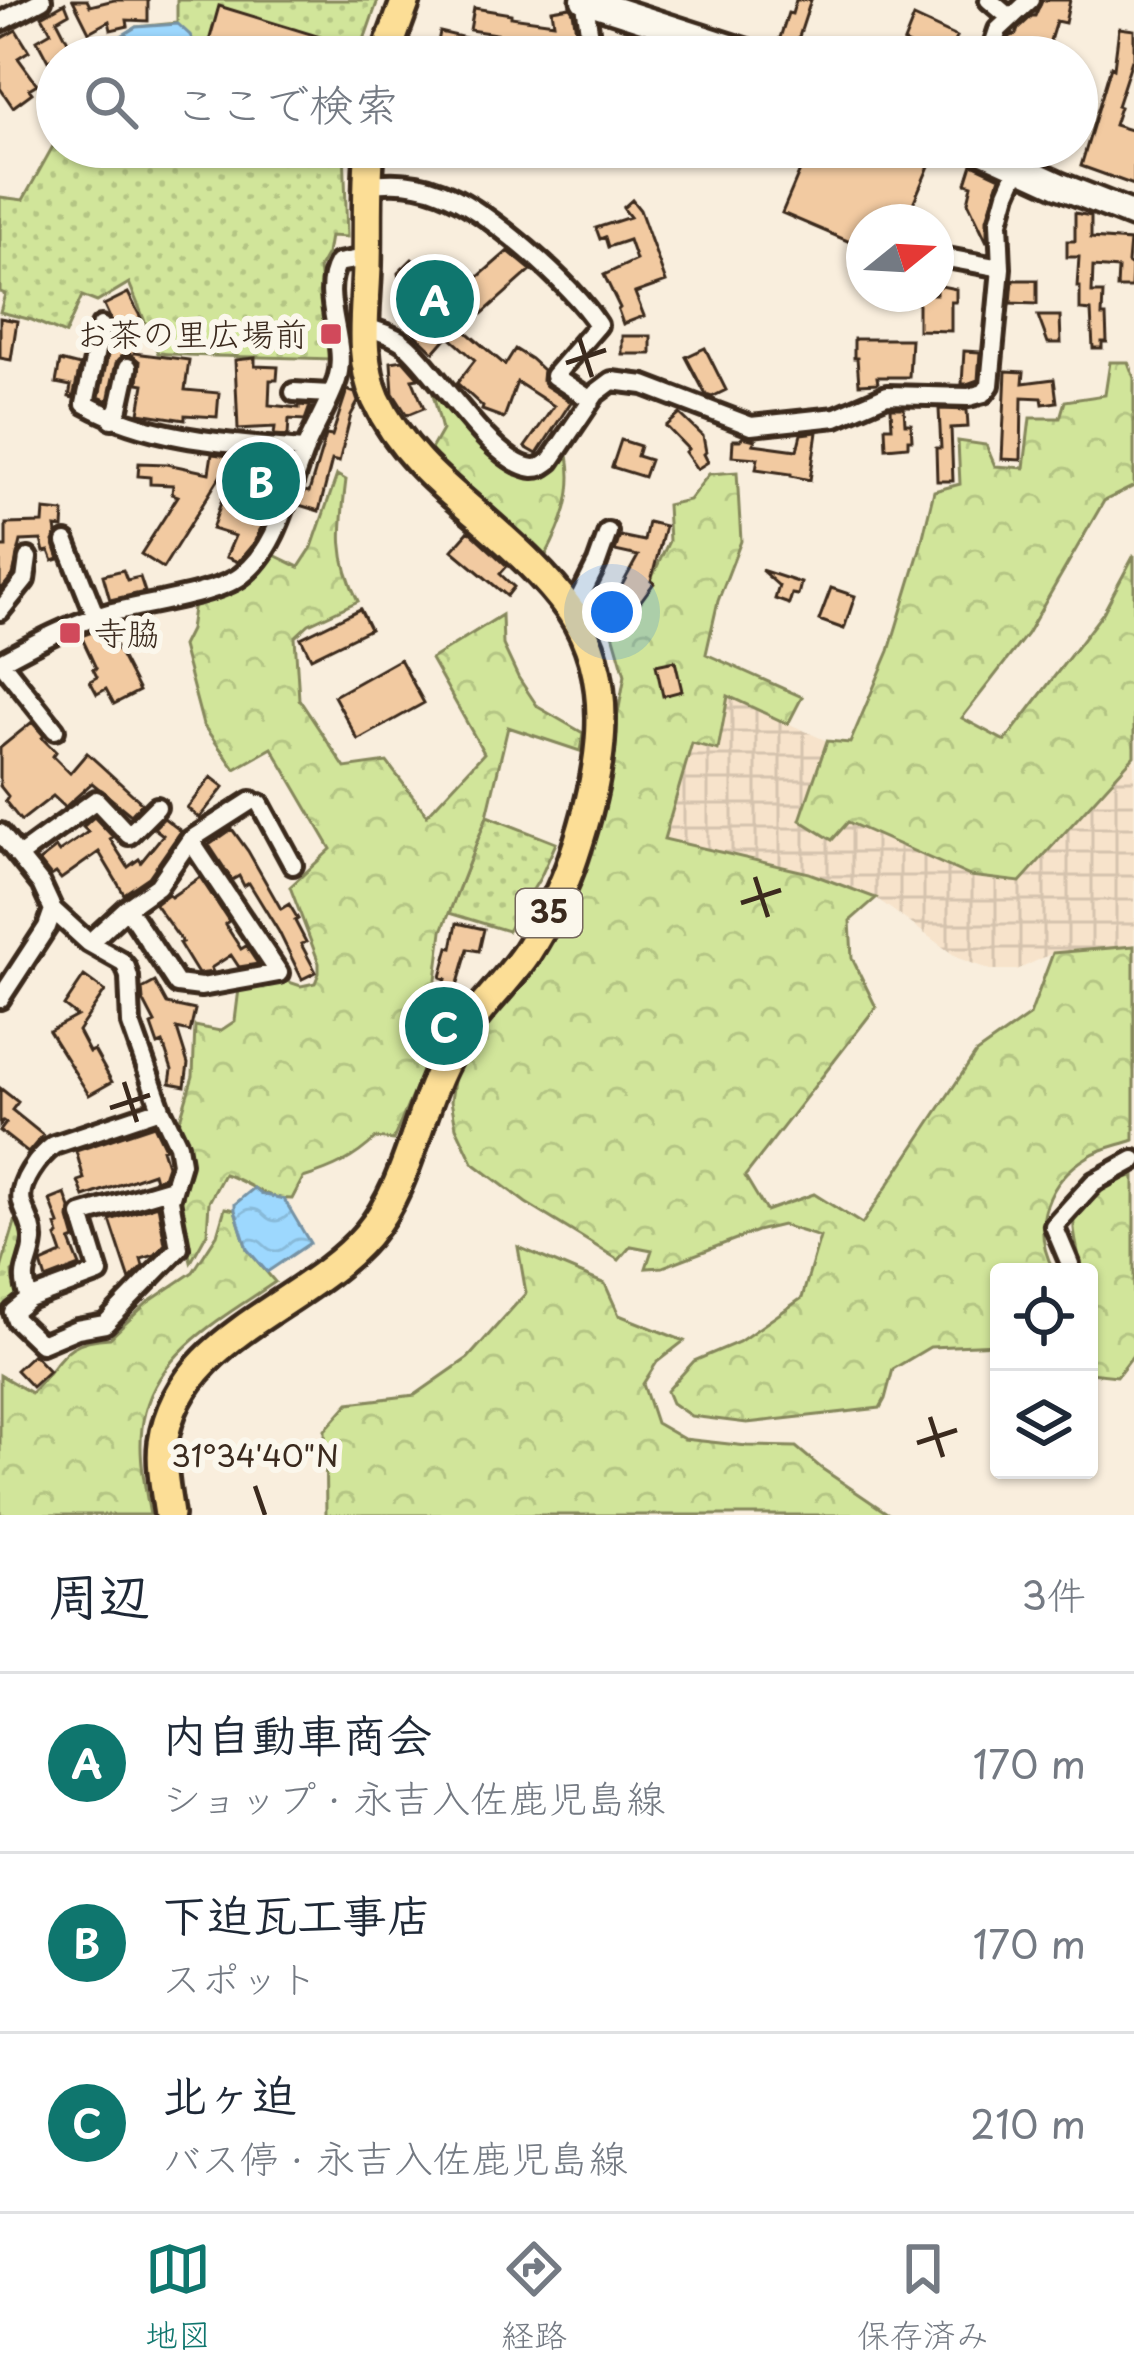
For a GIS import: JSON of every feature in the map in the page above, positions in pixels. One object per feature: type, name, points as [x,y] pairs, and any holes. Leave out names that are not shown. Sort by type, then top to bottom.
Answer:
[{"type":"main road","points":[[393,36],[406,0]]},
{"type":"main road","points":[[589,2],[695,36]]},
{"type":"main road","name":"35","points":[[170,1515],[162,1448],[170,1412],[187,1382],[210,1354],[318,1278],[367,1235],[385,1210],[430,1091],[454,1044],[525,954],[560,892],[575,854],[596,767],[602,704],[596,670],[572,613],[524,556],[431,476],[395,432],[374,395],[363,326],[368,168]]},
{"type":"main road","points":[[1018,168],[1134,215]]},
{"type":"street","points":[[0,22],[42,0]]},
{"type":"street","points":[[989,0],[1009,17]]},
{"type":"street","points":[[996,36],[1030,0]]},
{"type":"street","points":[[589,2],[590,36]]},
{"type":"street","points":[[363,326],[404,342],[475,426],[529,468],[550,461],[591,400],[612,381],[658,390],[751,426],[836,417],[887,395],[969,397],[984,393],[990,385],[1001,268],[999,222],[1018,168]]},
{"type":"street","points":[[367,185],[407,184],[439,191],[478,214],[547,267],[598,325],[554,376],[591,400]]},
{"type":"street","points":[[954,259],[1001,268]]},
{"type":"street","points":[[55,730],[0,662],[97,617],[210,590],[240,577],[261,557],[338,378],[339,335],[330,279],[338,263],[368,262]]},
{"type":"street","points":[[101,326],[86,404],[112,419],[220,445],[305,450]]},
{"type":"street","points":[[112,419],[128,367]]},
{"type":"street","points":[[294,392],[330,394]]},
{"type":"street","points":[[572,613],[608,532]]},
{"type":"street","points":[[66,542],[97,617]]},
{"type":"street","points":[[0,611],[25,580],[28,558]]},
{"type":"street","points":[[19,856],[96,800],[130,835],[157,807]]},
{"type":"street","points":[[89,943],[158,886],[190,840],[255,802],[292,865]]},
{"type":"street","points":[[0,833],[41,884],[53,910],[89,943],[126,967],[131,1024],[181,1163],[170,1200],[179,1248],[105,1324],[40,1344],[7,1315],[29,1299],[99,1274],[81,1215],[172,1188]]},
{"type":"street","points":[[127,908],[177,984],[201,987],[279,974],[190,840]]},
{"type":"street","points":[[0,999],[53,910]]},
{"type":"street","points":[[29,1299],[23,1277],[33,1240],[21,1192],[47,1149],[161,1108]]},
{"type":"street","points":[[1070,1263],[1054,1226],[1094,1182],[1134,1160]]},
{"type":"shaded area","points":[[728,696],[827,741],[800,821],[847,822],[970,876],[1020,882],[1134,756],[1134,946],[1053,953],[1017,970],[990,970],[958,958],[876,898],[809,873],[664,840],[692,742]]},
{"type":"green space","points":[[177,0],[378,0],[365,36],[123,36],[136,27],[177,23]]},
{"type":"green space","points":[[41,168],[345,168],[347,237],[330,236],[319,268],[330,359],[158,353],[129,283],[97,302],[82,296],[65,334],[0,312],[5,294],[0,292],[0,197],[23,200]]},
{"type":"green space","points":[[1110,362],[1128,362],[1134,378],[1134,486],[1104,501],[1027,634],[962,718],[1005,741],[1103,613],[1134,555],[1134,756],[1020,882],[970,876],[848,822],[832,840],[800,820],[827,741],[850,743],[889,651],[934,491],[960,484],[958,441],[986,445],[995,466],[1024,468],[1030,418],[1060,418],[1065,401],[1105,395]]},
{"type":"green space","points":[[430,382],[496,452],[525,473],[545,473],[568,455],[566,508],[545,557],[430,451],[442,430]]},
{"type":"green space","points":[[737,472],[741,541],[718,601],[706,654],[802,697],[788,724],[728,696],[718,750],[692,743],[664,839],[809,873],[876,898],[850,921],[852,958],[876,1007],[745,1176],[766,1211],[814,1194],[862,1224],[976,1053],[1030,1015],[1053,953],[1134,946],[1134,1140],[1089,1156],[1054,1191],[1043,1220],[1051,1263],[990,1263],[990,1344],[930,1347],[893,1369],[880,1408],[747,1423],[691,1416],[672,1403],[667,1391],[694,1361],[739,1342],[802,1298],[820,1237],[782,1225],[663,1267],[646,1268],[652,1250],[631,1246],[619,1260],[526,1203],[473,1163],[456,1127],[451,1101],[457,1061],[537,954],[607,773],[625,675],[612,630],[641,601],[669,541],[667,505],[689,500],[709,474]]},
{"type":"green space","points":[[337,475],[346,480],[342,542],[358,601],[309,624],[295,637],[299,699],[345,768],[387,762],[427,815],[484,753],[431,659],[502,615],[503,645],[518,677],[538,707],[583,733],[580,751],[508,727],[487,816],[442,931],[432,1049],[393,1140],[376,1138],[342,1162],[303,1178],[292,1199],[273,1196],[224,1174],[209,1202],[207,1233],[191,1262],[176,1199],[187,1172],[179,1123],[193,1076],[195,1026],[220,1031],[235,1021],[239,989],[283,980],[301,986],[315,983],[319,963],[290,887],[331,849],[272,748],[235,769],[203,725],[182,646],[190,630],[194,601],[245,584],[274,555],[299,567],[312,547]]},
{"type":"green space","points":[[487,816],[556,843],[508,931],[449,913]]},
{"type":"green space","points":[[1134,1175],[1134,1354],[1117,1376],[1098,1374],[1098,1263],[1079,1263],[1074,1232],[1074,1217],[1111,1183]]},
{"type":"green space","points":[[225,1208],[235,1210],[247,1249],[275,1282],[198,1336],[153,1390],[141,1437],[150,1515],[0,1515],[0,1375],[31,1393],[71,1348],[110,1338],[147,1303],[193,1272],[217,1235]]},
{"type":"green space","points":[[16,1219],[27,1237],[19,1267],[12,1272],[21,1294],[0,1311],[0,1272]]},
{"type":"green space","points":[[518,1247],[605,1284],[619,1315],[684,1341],[657,1362],[643,1384],[656,1423],[684,1439],[796,1447],[890,1515],[326,1515],[325,1430],[349,1403],[415,1395],[468,1358],[526,1293]]},
{"type":"water","points":[[178,24],[191,36],[121,36],[136,27]]},
{"type":"water","points":[[254,1188],[284,1199],[310,1243],[267,1272],[247,1249],[235,1210],[235,1204]]},
{"type":"building","points":[[73,0],[87,0],[90,6],[148,0],[148,21],[127,20],[128,26],[111,30],[109,21],[89,32]]},
{"type":"building","points":[[796,0],[811,0],[799,36],[781,36],[788,13],[792,14]]},
{"type":"building","points":[[1042,0],[1070,0],[1065,23],[1056,21],[1051,36],[1011,36],[1035,16]]},
{"type":"building","points":[[65,3],[69,13],[57,20],[65,36],[44,36],[51,32],[42,16]]},
{"type":"building","points":[[219,6],[317,36],[211,36]]},
{"type":"building","points":[[570,7],[577,36],[562,36],[561,32],[502,36],[470,30],[474,8],[554,23],[552,10]]},
{"type":"building","points":[[914,17],[955,36],[906,36]]},
{"type":"building","points":[[1119,28],[1134,30],[1134,60],[1114,125],[1134,131],[1134,185],[1087,168],[1098,168],[1098,109],[1111,66],[1114,68]]},
{"type":"building","points":[[16,30],[29,51],[18,58],[36,83],[29,89],[32,93],[13,107],[0,88],[0,39]]},
{"type":"building","points":[[801,168],[928,168],[913,204],[846,204],[846,240],[782,213]]},
{"type":"building","points":[[971,168],[1000,177],[987,219],[987,242],[968,202],[972,185],[966,183]]},
{"type":"building","points":[[632,200],[666,282],[635,293],[644,316],[623,324],[604,275],[636,260],[629,240],[608,247],[596,228],[630,217],[623,208]]},
{"type":"building","points":[[1075,213],[1091,216],[1091,238],[1130,241],[1131,288],[1117,288],[1118,269],[1093,267],[1092,293],[1103,293],[1102,316],[1106,316],[1107,342],[1102,342],[1102,348],[1093,348],[1091,311],[1080,310],[1079,257],[1067,257],[1067,241],[1075,241]]},
{"type":"building","points":[[508,251],[531,270],[464,330],[505,365],[515,349],[531,359],[543,370],[546,386],[571,402],[537,454],[525,447],[554,406],[517,382],[504,418],[482,410],[457,383],[475,360],[448,336],[434,352],[412,331],[429,312],[400,285],[398,273],[412,259],[454,298]]},
{"type":"building","points":[[1013,280],[1037,280],[1037,304],[1011,303]]},
{"type":"building","points":[[128,293],[141,318],[134,353],[189,360],[185,390],[219,393],[217,417],[185,415],[185,420],[139,413],[144,384],[138,383],[140,362],[130,354],[116,363],[108,401],[99,397],[114,327],[104,305]]},
{"type":"building","points":[[918,312],[951,312],[951,331],[918,330]]},
{"type":"building","points":[[1038,316],[1060,316],[1061,343],[1048,343]]},
{"type":"building","points":[[0,318],[17,321],[11,360],[0,358]]},
{"type":"building","points":[[622,336],[651,336],[651,354],[622,354]]},
{"type":"building","points":[[854,339],[911,339],[909,377],[877,377],[878,383],[859,384]]},
{"type":"building","points":[[705,348],[726,390],[712,397],[706,395],[686,357]]},
{"type":"building","points":[[964,351],[980,352],[978,380],[967,384],[962,384]]},
{"type":"building","points":[[255,358],[255,366],[278,367],[277,380],[270,380],[269,405],[310,406],[305,420],[289,419],[288,436],[274,435],[275,427],[238,429],[235,360]]},
{"type":"building","points":[[403,360],[418,378],[412,379],[424,408],[407,415],[393,393],[391,362]]},
{"type":"building","points":[[60,361],[80,366],[73,398],[69,397],[71,386],[56,383]]},
{"type":"building","points":[[1006,371],[1024,372],[1023,383],[1054,379],[1057,402],[1043,404],[1042,398],[1022,397],[1021,460],[1002,459]]},
{"type":"building","points":[[347,390],[355,393],[358,402],[339,462],[332,460],[319,511],[299,505],[304,491],[309,492],[326,435],[332,436]]},
{"type":"building","points":[[891,408],[904,408],[905,424],[911,424],[908,446],[886,448]]},
{"type":"building","points":[[939,409],[967,410],[968,427],[951,428],[953,481],[937,481]]},
{"type":"building","points":[[680,414],[703,436],[708,462],[697,469],[685,452],[688,449],[666,426]]},
{"type":"building","points":[[817,432],[810,480],[756,469],[758,458],[732,456],[733,440],[743,437],[755,440],[753,444],[797,450],[801,434]]},
{"type":"building","points":[[621,440],[640,446],[637,456],[650,460],[644,477],[612,467]]},
{"type":"building","points":[[212,454],[238,457],[231,459],[163,568],[141,554],[178,496],[172,494],[173,485],[150,484],[150,477],[138,476],[139,463],[209,473]]},
{"type":"building","points":[[234,464],[274,480],[268,495],[275,497],[254,543],[238,562],[226,557],[235,536],[212,529]]},
{"type":"building","points":[[44,510],[64,512],[63,528],[56,527],[53,541],[59,559],[53,561],[49,551],[44,552],[41,540],[21,541],[13,575],[0,591],[0,547],[6,547],[6,524],[43,523]]},
{"type":"building","points":[[648,522],[665,526],[654,583],[624,624],[604,610],[638,556],[615,551],[620,536],[644,541]]},
{"type":"building","points":[[469,531],[507,566],[500,574],[514,587],[507,596],[452,550]]},
{"type":"building","points":[[123,570],[127,580],[140,577],[145,592],[110,600],[103,575]]},
{"type":"building","points":[[761,570],[801,583],[798,595],[792,594],[789,604],[775,599],[779,586]]},
{"type":"building","points":[[831,588],[855,596],[844,629],[819,620]]},
{"type":"building","points":[[360,609],[370,629],[311,658],[301,638]]},
{"type":"building","points":[[106,627],[139,691],[114,704],[106,689],[97,694],[90,681],[97,677],[96,668],[81,636]]},
{"type":"building","points":[[400,659],[424,703],[358,740],[334,696]]},
{"type":"building","points":[[675,661],[682,691],[663,696],[656,665]]},
{"type":"building","points":[[32,722],[70,773],[87,753],[142,803],[131,815],[92,783],[65,807],[53,796],[21,821],[0,786],[0,748]]},
{"type":"building","points":[[211,777],[224,787],[199,818],[187,808]]},
{"type":"building","points":[[94,817],[113,837],[128,867],[141,862],[163,835],[154,828],[164,818],[181,831],[149,877],[124,894],[99,852],[61,879],[56,873],[51,876],[39,861],[88,832],[83,827]]},
{"type":"building","points":[[232,829],[281,909],[289,904],[298,919],[306,942],[301,944],[316,972],[302,979],[249,883],[244,886],[239,876],[232,880],[209,845]]},
{"type":"building","points":[[200,877],[241,949],[246,946],[258,964],[239,967],[231,955],[211,968],[213,972],[198,974],[155,904]]},
{"type":"building","points":[[457,923],[484,929],[479,951],[468,949],[456,990],[461,991],[457,1010],[439,1006],[446,979],[441,977]]},
{"type":"building","points":[[84,976],[105,991],[78,1031],[112,1082],[89,1095],[49,1031],[77,1016],[64,1006]]},
{"type":"building","points":[[155,982],[167,1004],[195,1010],[190,1032],[177,1029],[188,1064],[185,1086],[170,1083],[172,1070],[143,1000],[142,989]]},
{"type":"building","points":[[0,1088],[18,1102],[12,1110],[43,1135],[28,1153],[0,1131],[6,1123],[0,1125]]},
{"type":"building","points":[[154,1125],[165,1148],[163,1177],[155,1180],[153,1173],[84,1197],[76,1151]]},
{"type":"building","points":[[65,1194],[75,1239],[70,1241],[80,1266],[46,1279],[41,1263],[62,1254],[50,1200]]},
{"type":"building","points":[[158,1205],[165,1244],[155,1255],[141,1259],[143,1266],[130,1280],[110,1220]]},
{"type":"building","points":[[33,1354],[49,1371],[32,1387],[16,1370]]},
{"type":"place","name":"内自動車商会","points":[[435,299]]},
{"type":"place","name":"お茶の里広場前","points":[[331,334]]},
{"type":"place","name":"下迫瓦工事店","points":[[261,481]]},
{"type":"place","name":"寺脇","points":[[70,633]]},
{"type":"place","name":"北ヶ迫","points":[[444,1026]]}]
